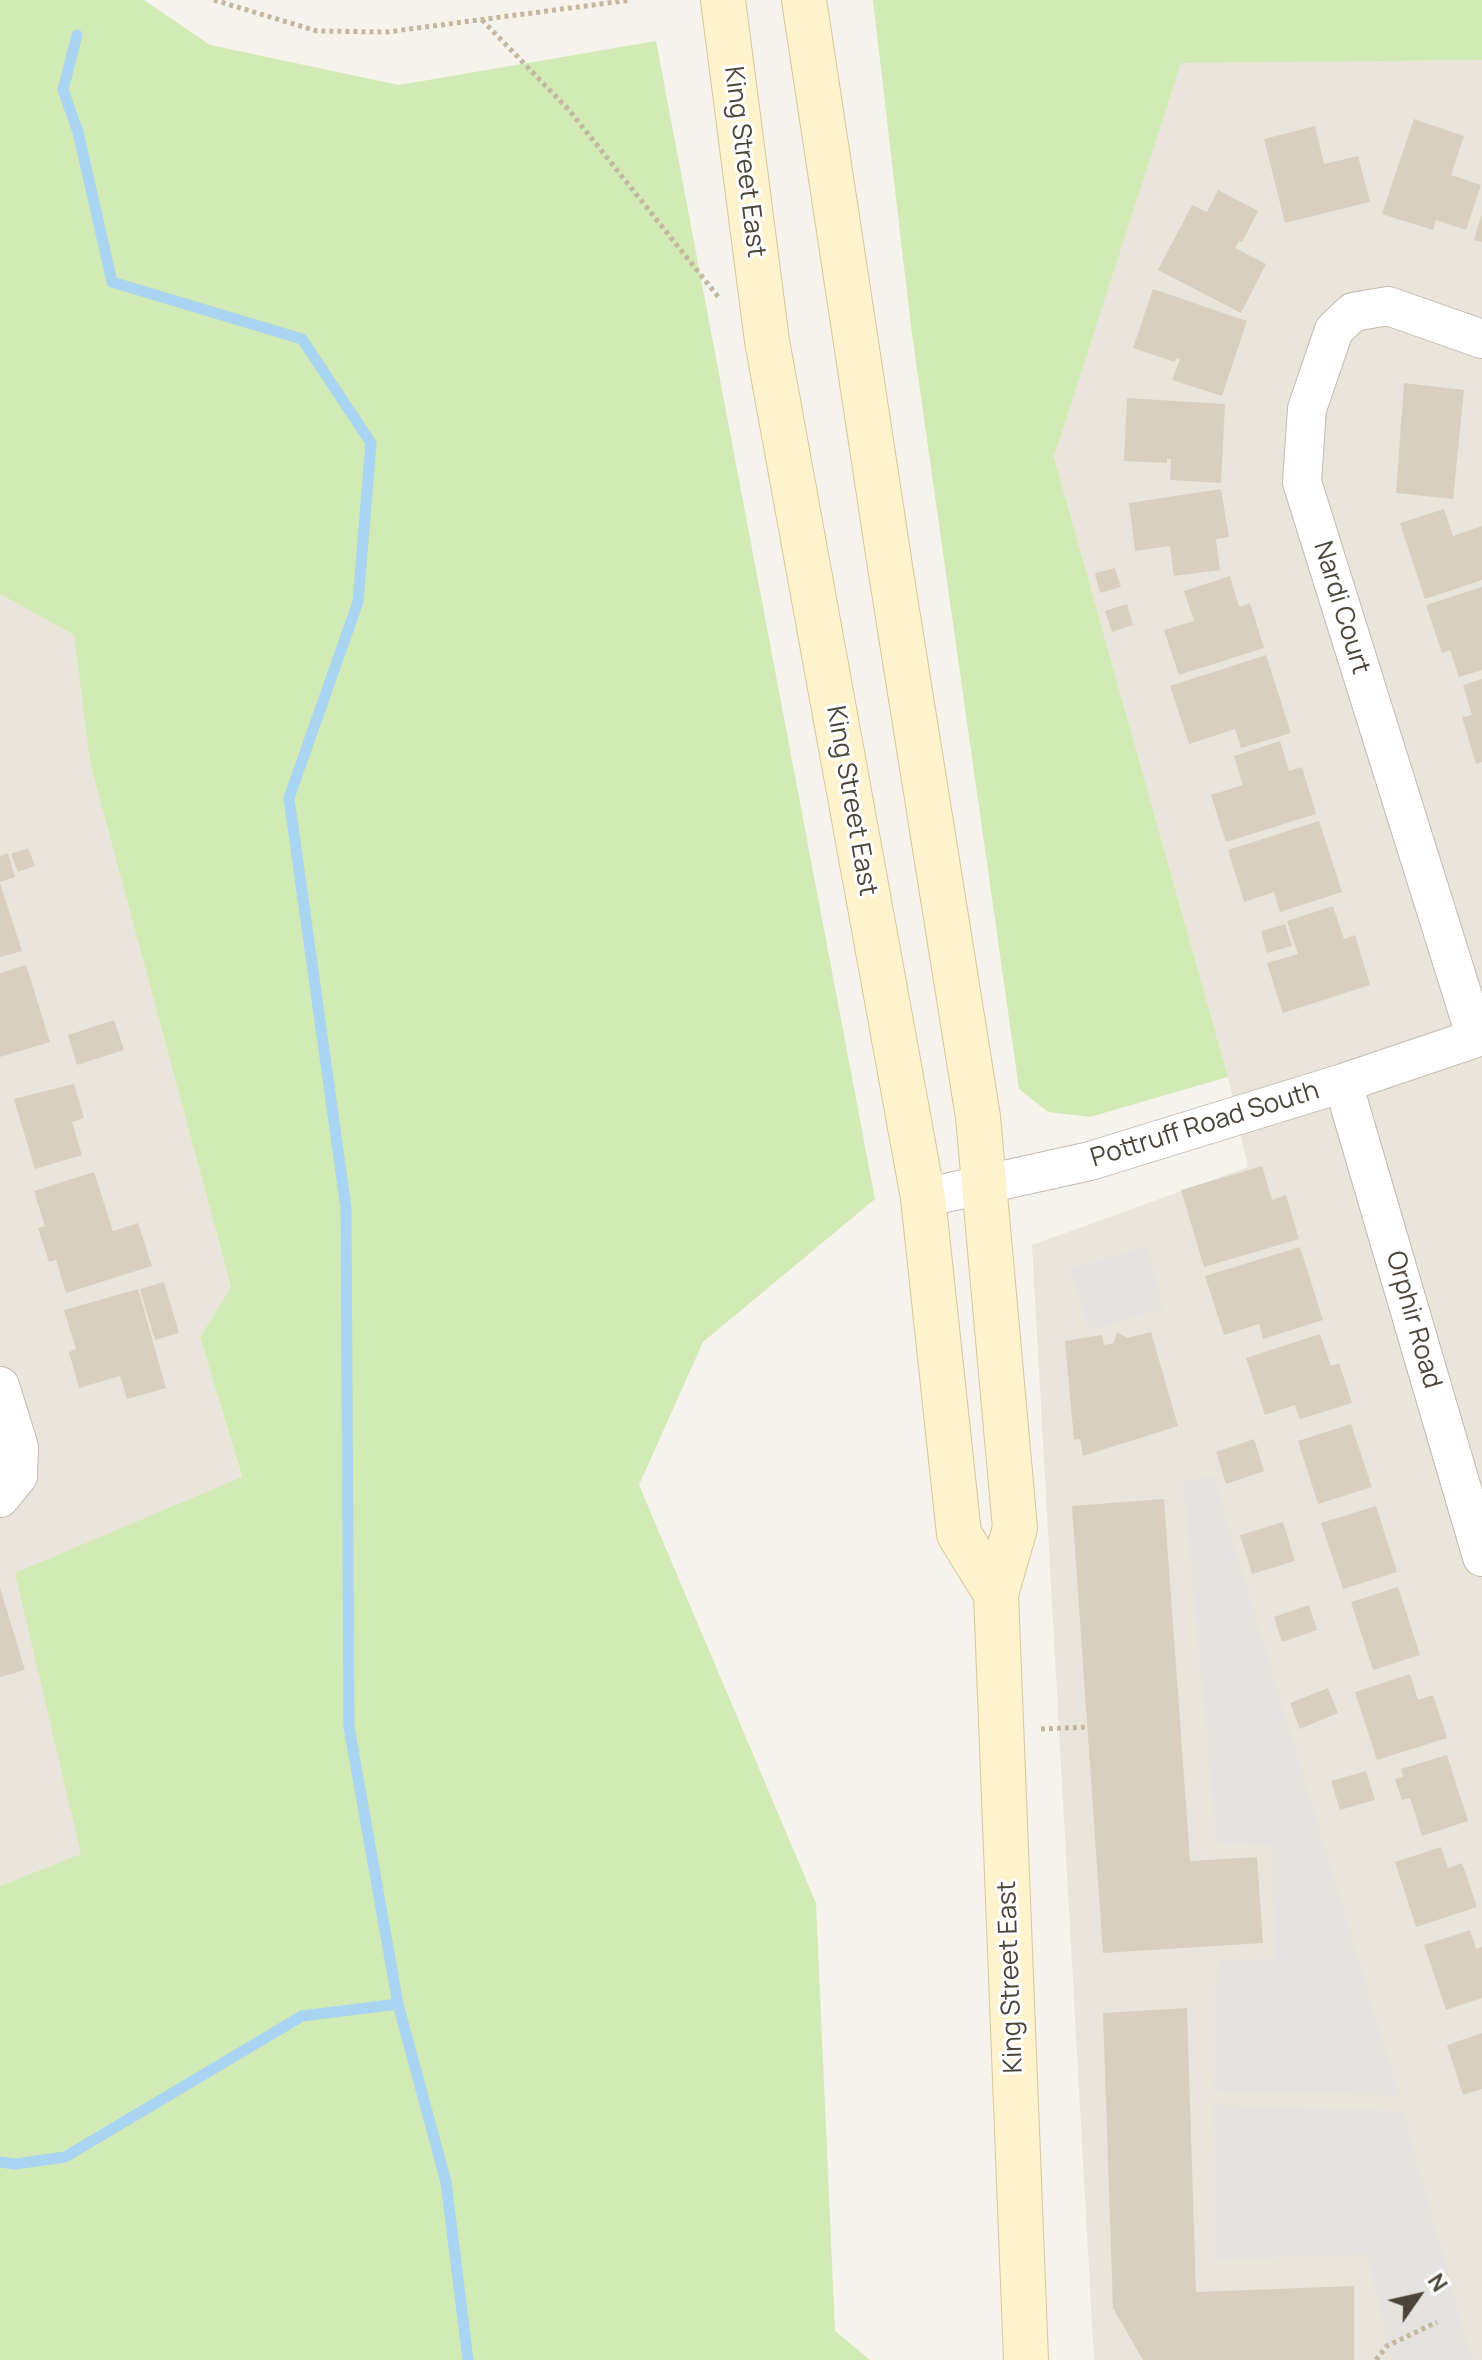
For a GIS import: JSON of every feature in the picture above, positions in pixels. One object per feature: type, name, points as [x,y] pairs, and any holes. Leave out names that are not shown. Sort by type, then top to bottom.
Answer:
[{"type":"main road","name":"King Street East","points":[[723,0],[767,341],[923,1198],[959,1534],[996,1594]]},
{"type":"main road","name":"King Street East","points":[[804,0],[888,557],[978,1117],[1015,1528],[996,1594],[1026,2360]]},
{"type":"street","name":"Nardi Court","points":[[1479,1037],[1302,482],[1307,409],[1334,330],[1353,312],[1388,306],[1482,339]]},
{"type":"street","name":"Pottruff Road South","points":[[923,1198],[1090,1161],[1343,1083],[1479,1037]]},
{"type":"street","name":"Orphir Road","points":[[1343,1083],[1482,1557]]},
{"type":"street","points":[[0,1386],[19,1447],[9,1487]]},
{"type":"path","points":[[214,0],[317,31],[387,32],[631,0]]},
{"type":"path","points":[[482,20],[569,110],[712,292],[767,341]]},
{"type":"path","points":[[1376,2360],[1387,2346],[1437,2322]]},
{"type":"shaded area","points":[[1482,60],[1482,2360],[1094,2360],[1032,1245],[1248,1167],[1228,1077],[1054,457],[1181,62]]},
{"type":"shaded area","points":[[0,594],[74,635],[90,763],[231,1287],[200,1337],[242,1478],[16,1573],[82,1854],[0,1886]]},
{"type":"shaded area","points":[[1147,1247],[1164,1309],[1088,1330],[1071,1268]]},
{"type":"shaded area","points":[[1214,1477],[1399,2095],[1214,2092],[1218,1961],[1276,1958],[1271,1845],[1217,1843],[1183,1480]]},
{"type":"shaded area","points":[[1214,2105],[1403,2111],[1472,2360],[1392,2360],[1367,2254],[1216,2260]]},
{"type":"green space","points":[[0,0],[144,0],[210,45],[399,85],[656,41],[875,1199],[703,1342],[639,1485],[816,1903],[835,2331],[870,2360],[0,2360],[0,1886],[81,1854],[15,1573],[242,1477],[200,1337],[231,1287],[90,763],[74,635],[0,594]]},
{"type":"green space","points":[[873,0],[1482,0],[1482,60],[1181,63],[1054,457],[1228,1077],[1090,1117],[1048,1112],[1019,1089],[911,327]]},
{"type":"building","points":[[1414,119],[1464,136],[1451,175],[1481,185],[1466,230],[1436,220],[1433,230],[1382,214]]},
{"type":"building","points":[[1315,126],[1324,164],[1358,156],[1370,202],[1285,223],[1264,139]]},
{"type":"building","points":[[1218,190],[1258,211],[1242,242],[1239,241],[1235,248],[1266,264],[1241,313],[1158,270],[1192,205],[1207,212]]},
{"type":"building","points":[[1482,216],[1482,242],[1474,240]]},
{"type":"building","points":[[1153,289],[1247,321],[1222,396],[1172,380],[1180,359],[1176,358],[1175,362],[1133,348]]},
{"type":"building","points":[[1404,383],[1464,390],[1453,499],[1396,493]]},
{"type":"building","points":[[1127,398],[1225,404],[1221,483],[1170,480],[1171,459],[1167,459],[1167,463],[1124,461]]},
{"type":"building","points":[[1221,489],[1229,537],[1216,539],[1220,570],[1174,576],[1170,546],[1135,551],[1129,503]]},
{"type":"building","points":[[1444,509],[1453,536],[1482,526],[1482,580],[1425,599],[1400,523]]},
{"type":"building","points":[[1115,568],[1121,587],[1100,593],[1095,573]]},
{"type":"building","points":[[1230,576],[1239,607],[1250,603],[1264,648],[1179,675],[1164,630],[1194,621],[1184,591]]},
{"type":"building","points":[[1482,587],[1482,670],[1459,677],[1450,650],[1442,653],[1426,605]]},
{"type":"building","points":[[1127,604],[1133,625],[1112,632],[1105,611]]},
{"type":"building","points":[[1266,655],[1291,733],[1241,748],[1235,729],[1189,744],[1170,686]]},
{"type":"building","points":[[1482,679],[1482,762],[1476,764],[1462,717],[1472,715],[1463,685]]},
{"type":"building","points":[[1280,741],[1289,771],[1302,767],[1316,814],[1226,842],[1211,795],[1243,785],[1234,756]]},
{"type":"building","points":[[1319,821],[1342,892],[1280,912],[1274,892],[1244,902],[1228,850]]},
{"type":"building","points":[[28,848],[35,866],[18,872],[11,854]]},
{"type":"building","points":[[8,853],[15,877],[0,882],[0,856]]},
{"type":"building","points":[[0,883],[22,951],[0,957]]},
{"type":"building","points":[[1333,906],[1344,939],[1355,935],[1370,985],[1283,1013],[1267,963],[1298,954],[1287,921]]},
{"type":"building","points":[[1285,924],[1292,946],[1267,953],[1261,931]]},
{"type":"building","points":[[26,965],[50,1042],[0,1057],[0,973]]},
{"type":"building","points":[[114,1020],[124,1050],[77,1065],[68,1035]]},
{"type":"building","points":[[74,1084],[84,1118],[72,1122],[82,1155],[35,1169],[14,1099]]},
{"type":"building","points":[[1262,1166],[1272,1200],[1286,1195],[1299,1239],[1204,1267],[1181,1190]]},
{"type":"building","points":[[94,1172],[113,1231],[138,1223],[152,1266],[66,1293],[56,1260],[49,1262],[38,1228],[45,1226],[34,1191]]},
{"type":"building","points":[[1300,1247],[1323,1320],[1263,1339],[1259,1324],[1224,1335],[1205,1276]]},
{"type":"building","points":[[164,1282],[179,1333],[155,1340],[140,1289]]},
{"type":"building","points":[[138,1289],[166,1388],[127,1399],[120,1376],[79,1388],[69,1352],[76,1349],[64,1310]]},
{"type":"building","points":[[1117,1332],[1127,1338],[1151,1332],[1178,1426],[1083,1456],[1080,1439],[1074,1440],[1065,1341],[1102,1335],[1104,1345],[1114,1343]]},
{"type":"building","points":[[1320,1334],[1331,1366],[1339,1363],[1352,1403],[1300,1419],[1295,1405],[1265,1415],[1246,1358]]},
{"type":"building","points":[[1351,1424],[1372,1487],[1318,1504],[1298,1441]]},
{"type":"building","points":[[1254,1439],[1264,1471],[1226,1484],[1216,1452]]},
{"type":"building","points":[[1164,1499],[1190,1861],[1257,1857],[1263,1943],[1103,1953],[1072,1506]]},
{"type":"building","points":[[1376,1506],[1397,1572],[1343,1589],[1321,1523]]},
{"type":"building","points":[[1283,1522],[1295,1561],[1252,1574],[1240,1535]]},
{"type":"building","points":[[1398,1587],[1420,1655],[1373,1670],[1351,1602]]},
{"type":"building","points":[[0,1588],[25,1670],[0,1677]]},
{"type":"building","points":[[1309,1605],[1317,1630],[1282,1642],[1274,1617]]},
{"type":"building","points":[[1410,1674],[1418,1700],[1433,1695],[1447,1738],[1377,1760],[1355,1692]]},
{"type":"building","points":[[1328,1688],[1338,1713],[1300,1729],[1290,1703]]},
{"type":"building","points":[[1447,1755],[1468,1821],[1422,1836],[1410,1798],[1402,1800],[1395,1779],[1403,1777],[1401,1769]]},
{"type":"building","points":[[1366,1771],[1375,1800],[1340,1810],[1331,1781]]},
{"type":"building","points":[[1441,1847],[1448,1868],[1462,1863],[1477,1907],[1416,1927],[1395,1862]]},
{"type":"building","points":[[1470,1930],[1476,1949],[1482,1947],[1482,1998],[1446,2010],[1424,1945]]},
{"type":"building","points":[[1187,2008],[1196,2292],[1354,2286],[1354,2360],[1143,2360],[1113,2308],[1103,2013]]},
{"type":"building","points":[[1482,2033],[1482,2089],[1463,2095],[1447,2045]]},
{"type":"waterway","points":[[77,35],[63,90],[78,132],[112,282],[302,339],[371,443],[358,602],[289,798],[346,1208],[349,1727],[398,2004],[446,2182],[468,2360]]},
{"type":"waterway","points":[[0,2162],[15,2164],[65,2157],[302,2016],[398,2004]]}]
